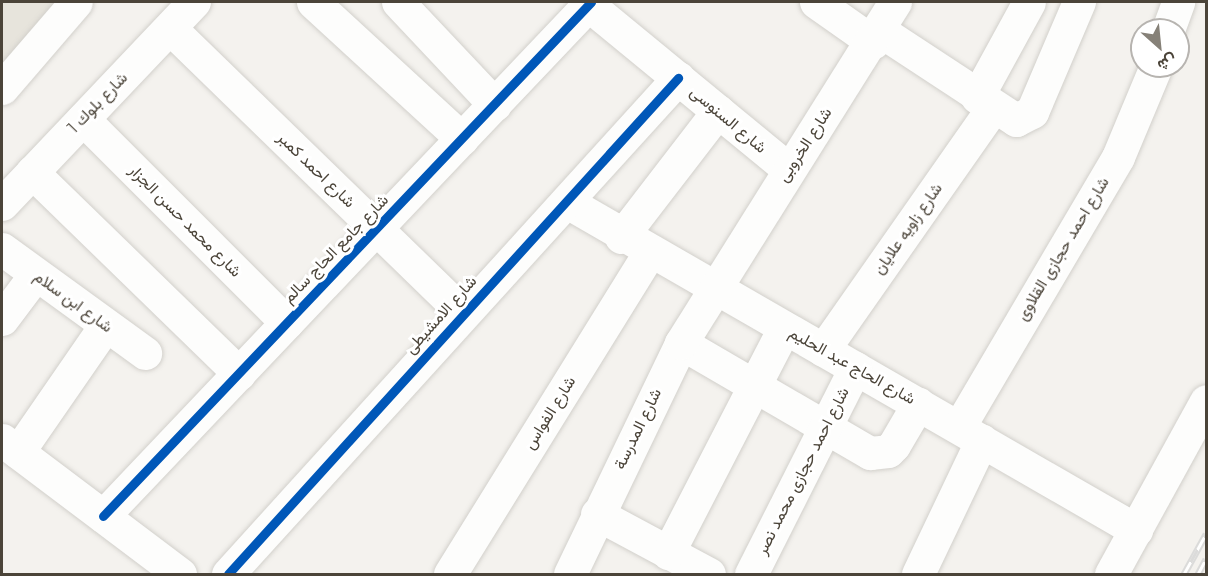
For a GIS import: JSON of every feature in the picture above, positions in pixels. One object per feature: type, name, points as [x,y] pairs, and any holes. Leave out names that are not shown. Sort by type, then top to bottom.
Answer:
[{"type":"street","points":[[2,88],[76,2]]},
{"type":"street","name":"شارع بلوك 1","points":[[2,204],[194,2]]},
{"type":"street","points":[[313,2],[462,139]]},
{"type":"street","points":[[398,2],[495,105]]},
{"type":"street","name":"شارع جامع الحاج سالم","points":[[103,516],[495,105],[588,2]]},
{"type":"street","name":"شارع السنوسى","points":[[588,2],[788,169]]},
{"type":"street","points":[[816,2],[1016,120],[1032,112],[1079,2]]},
{"type":"street","name":"شارع الخروبى","points":[[714,289],[788,169],[876,36],[895,2]]},
{"type":"street","name":"شارع زاويه علايان","points":[[824,350],[985,102],[1029,2]]},
{"type":"street","points":[[1172,18],[1178,2]]},
{"type":"street","name":"شارع احمد كمبر","points":[[170,28],[463,313]]},
{"type":"street","name":"شارع الامشيطى","points":[[228,574],[678,78]]},
{"type":"street","name":"شارع احمد حجازى القلاوى","points":[[918,574],[971,434],[1118,157],[1151,78]]},
{"type":"street","points":[[621,237],[718,111]]},
{"type":"street","name":"شارع محمد حسن الجزار","points":[[83,119],[287,323]]},
{"type":"street","points":[[32,172],[239,373]]},
{"type":"street","name":"شارع الحاج عبد الحليم","points":[[567,202],[621,237],[824,350],[1136,530]]},
{"type":"street","name":"شارع ابن سلام","points":[[2,249],[145,353]]},
{"type":"street","name":"شارع الفواس","points":[[450,574],[650,252]]},
{"type":"street","points":[[2,319],[35,275]]},
{"type":"street","name":"شارع المدرسة","points":[[570,574],[681,343],[714,289]]},
{"type":"street","points":[[105,326],[10,446],[180,574]]},
{"type":"street","points":[[668,553],[784,328]]},
{"type":"street","points":[[681,343],[824,426],[879,454],[894,445],[918,404]]},
{"type":"street","name":"شارع احمد حجازى محمد نصر","points":[[751,574],[855,368]]},
{"type":"street","points":[[1111,574],[1206,401]]},
{"type":"street","points":[[597,514],[709,574]]},
{"type":"shaded area","points":[[2,2],[83,2],[2,93]]},
{"type":"railway","points":[[1184,574],[1206,534]]},
{"type":"railway","points":[[1198,574],[1206,559]]},
{"type":"cycle path","points":[[103,516],[591,2]]},
{"type":"cycle path","points":[[228,574],[678,78]]}]
